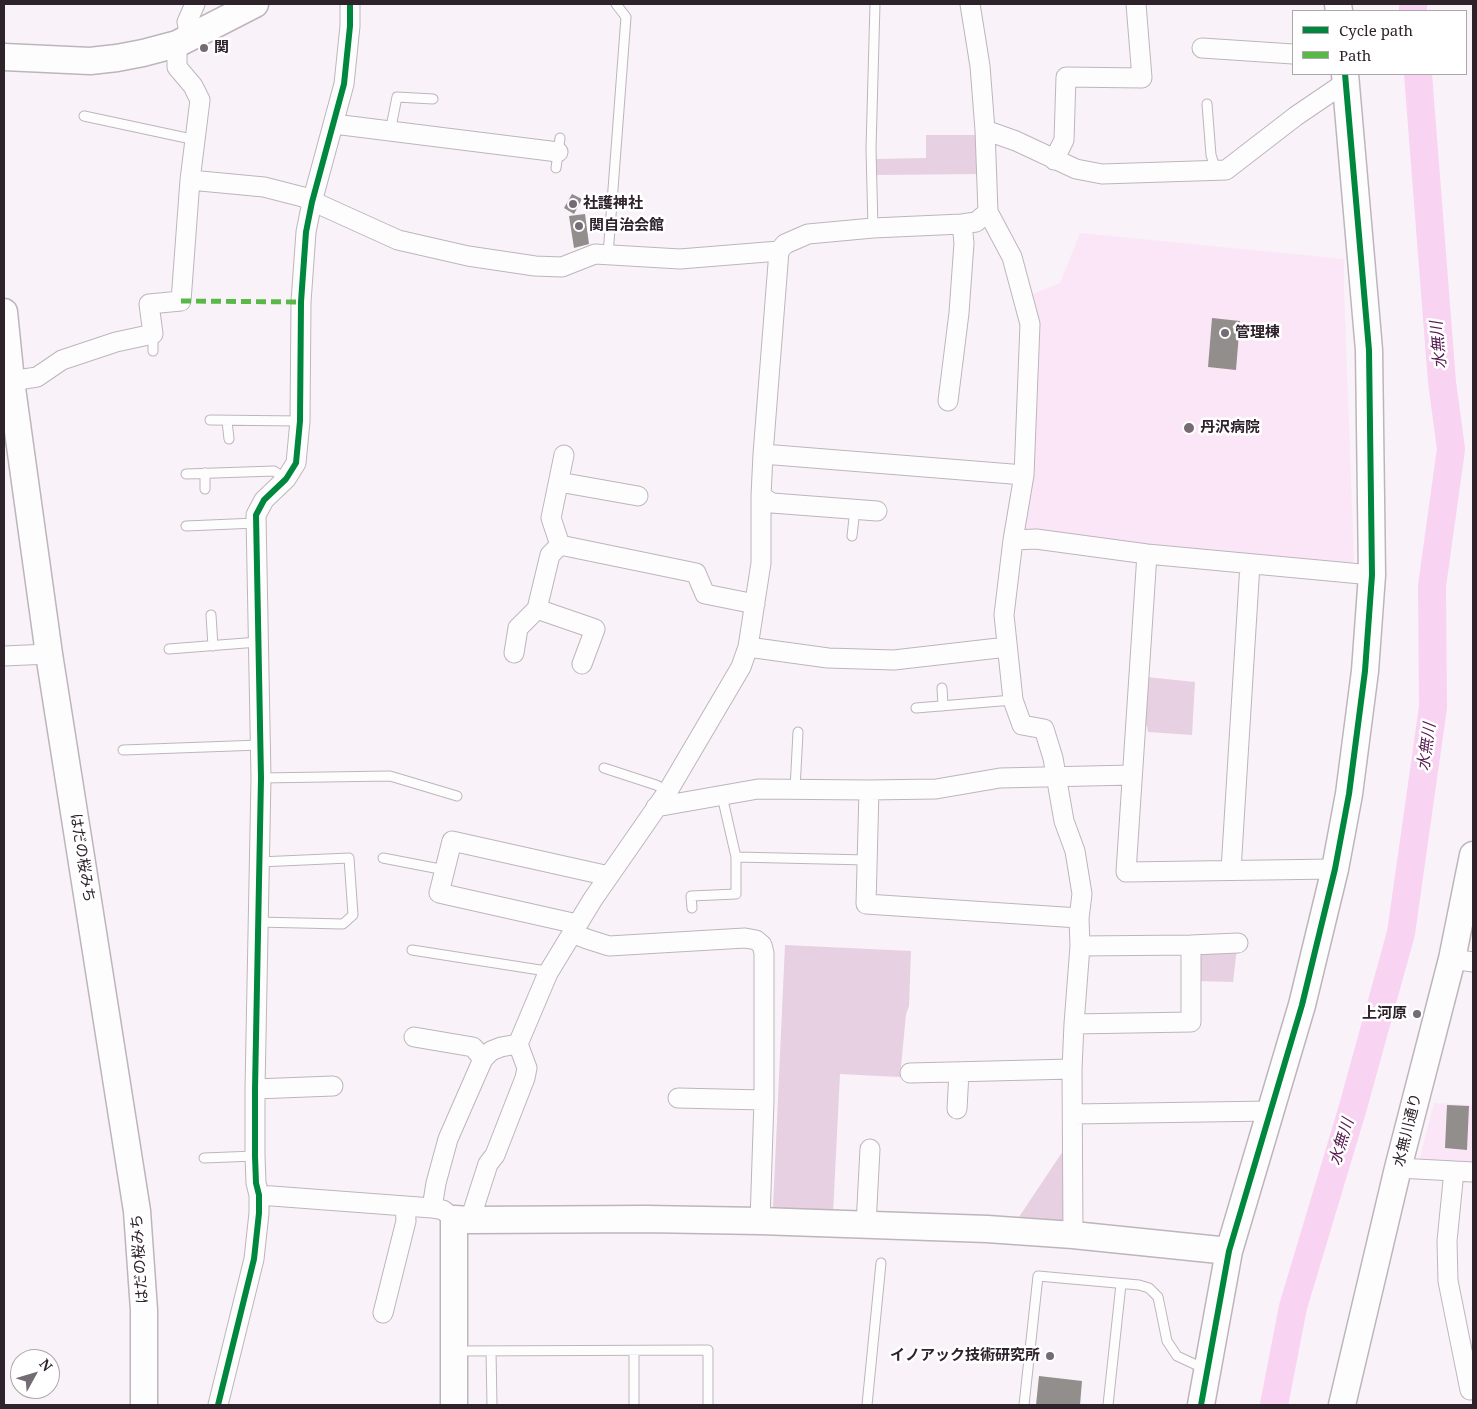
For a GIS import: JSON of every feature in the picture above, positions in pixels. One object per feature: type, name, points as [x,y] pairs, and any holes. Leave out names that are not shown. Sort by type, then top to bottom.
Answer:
[{"type":"street","points":[[8,371],[37,377],[62,360],[116,342],[153,343],[149,304],[181,301],[190,180],[200,100],[193,86],[177,67],[187,22],[195,4]]},
{"type":"street","points":[[4,57],[90,61],[126,57],[183,41],[255,4]]},
{"type":"street","points":[[218,1405],[254,1259],[259,1214],[256,1184],[254,1089],[260,778],[256,515],[264,500],[286,479],[296,463],[300,421],[301,302],[306,232],[312,202],[344,84],[350,26],[350,4]]},
{"type":"street","points":[[970,4],[980,66],[988,212],[1012,257],[1030,324],[1024,475],[1013,540],[1004,614],[1013,700],[1022,725],[1044,729],[1053,758],[1064,821],[1075,851],[1082,894],[1079,918],[1080,946],[1072,1069],[1073,1235]]},
{"type":"street","points":[[1054,160],[1064,140],[1066,77],[1142,78],[1136,4]]},
{"type":"street","points":[[1202,48],[1235,43],[1292,54]]},
{"type":"street","points":[[985,130],[1016,141],[1076,169],[1102,174],[1226,170],[1345,78]]},
{"type":"street","points":[[1201,1405],[1230,1251],[1302,1005],[1335,870],[1349,794],[1365,671],[1372,575],[1369,350],[1345,78]]},
{"type":"street","points":[[334,124],[492,148],[558,153]]},
{"type":"street","points":[[190,180],[264,187],[303,197],[398,240],[468,256],[535,266],[562,267],[595,254],[680,259],[779,251]]},
{"type":"street","points":[[452,1216],[495,1155],[525,1078],[527,1068],[518,1044],[548,973],[609,876],[668,791],[741,667],[748,647],[761,563],[763,454],[779,251],[785,244],[808,234],[873,228],[962,224],[976,222],[988,212]]},
{"type":"street","points":[[948,401],[959,312],[964,243],[962,224]]},
{"type":"street","name":"はだの桜みち","points":[[4,312],[8,371],[49,654],[137,1211],[144,1310],[144,1405]]},
{"type":"street","points":[[763,454],[1024,475]]},
{"type":"street","points":[[560,545],[551,518],[564,455]]},
{"type":"street","points":[[559,482],[638,496]]},
{"type":"street","points":[[761,496],[772,503],[877,511]]},
{"type":"street","points":[[1013,540],[1036,540],[1147,554],[1372,575]]},
{"type":"street","points":[[560,545],[696,573],[705,594],[754,604]]},
{"type":"street","points":[[514,653],[518,628],[537,609],[550,555],[560,545]]},
{"type":"street","points":[[1147,554],[1126,872],[1335,870]]},
{"type":"street","points":[[1232,870],[1250,564]]},
{"type":"street","points":[[537,609],[595,629],[582,664]]},
{"type":"street","points":[[748,647],[828,658],[894,660],[1007,647]]},
{"type":"street","points":[[4,656],[49,654]]},
{"type":"street","points":[[656,807],[758,788],[936,789],[1000,778],[1132,775]]},
{"type":"street","points":[[869,790],[866,904],[1079,918]]},
{"type":"street","points":[[609,876],[452,841],[439,893],[575,928],[587,940],[609,946],[746,938],[756,940],[762,945],[764,953],[764,1100],[760,1221]]},
{"type":"street","name":"水無川通り","points":[[1342,1405],[1398,1168],[1463,960],[1473,855]]},
{"type":"street","points":[[1080,946],[1238,943]]},
{"type":"street","points":[[1074,1024],[1191,1022],[1190,945]]},
{"type":"street","points":[[414,1037],[473,1047],[484,1060]]},
{"type":"street","points":[[454,1405],[452,1216],[436,1183],[448,1139],[484,1060],[491,1051],[518,1044]]},
{"type":"street","points":[[910,1073],[935,1065],[959,1072],[1072,1069]]},
{"type":"street","points":[[957,1109],[959,1072]]},
{"type":"street","points":[[254,1089],[333,1086]]},
{"type":"street","points":[[678,1098],[764,1100]]},
{"type":"street","points":[[1073,1114],[1271,1111]]},
{"type":"street","points":[[866,1225],[870,1150]]},
{"type":"street","points":[[1398,1168],[1473,1172]]},
{"type":"street","points":[[1454,1171],[1447,1241],[1448,1281],[1470,1390]]},
{"type":"street","points":[[258,1195],[405,1206],[452,1216],[760,1221],[988,1230],[1073,1235],[1230,1251]]},
{"type":"street","points":[[383,1313],[406,1221],[405,1206]]},
{"type":"lane","points":[[608,255],[626,17],[616,4]]},
{"type":"lane","points":[[873,228],[871,149],[875,4]]},
{"type":"lane","points":[[390,132],[397,96],[434,99]]},
{"type":"lane","points":[[1207,104],[1211,155],[1216,170]]},
{"type":"lane","points":[[84,116],[196,140]]},
{"type":"lane","points":[[210,420],[300,421]]},
{"type":"lane","points":[[227,421],[229,439]]},
{"type":"lane","points":[[186,474],[274,471],[286,479]]},
{"type":"lane","points":[[204,473],[205,489]]},
{"type":"lane","points":[[852,536],[855,510]]},
{"type":"lane","points":[[186,526],[256,523]]},
{"type":"lane","points":[[211,615],[213,646]]},
{"type":"lane","points":[[169,649],[258,642]]},
{"type":"lane","points":[[942,688],[943,706]]},
{"type":"lane","points":[[916,708],[1013,700]]},
{"type":"lane","points":[[795,789],[798,732]]},
{"type":"lane","points":[[122,750],[260,745]]},
{"type":"lane","points":[[604,768],[656,785],[668,791]]},
{"type":"lane","points":[[260,778],[390,776],[457,796]]},
{"type":"lane","points":[[692,908],[691,896],[736,894],[736,857],[722,796]]},
{"type":"lane","points":[[736,857],[867,860]]},
{"type":"lane","points":[[258,922],[343,924],[354,915],[349,858],[259,862]]},
{"type":"lane","points":[[383,858],[445,870]]},
{"type":"lane","points":[[412,950],[540,970],[548,973]]},
{"type":"lane","points":[[204,1158],[255,1156]]},
{"type":"lane","points":[[867,1405],[881,1262]]},
{"type":"lane","points":[[1024,1405],[1038,1276],[1139,1285],[1149,1288],[1158,1297],[1167,1341],[1178,1356],[1208,1370]]},
{"type":"lane","points":[[1108,1405],[1121,1284]]},
{"type":"lane","points":[[454,1351],[708,1350],[708,1405]]},
{"type":"lane","points":[[491,1351],[492,1405]]},
{"type":"lane","points":[[634,1351],[634,1405]]},
{"type":"shaded area","points":[[926,135],[981,135],[981,174],[876,175],[876,159],[926,158]]},
{"type":"shaded area","name":"丹沢病院","points":[[1080,233],[1344,259],[1354,561],[1349,566],[1022,531],[1028,296],[1060,283]]},
{"type":"shaded area","points":[[1146,677],[1195,682],[1192,735],[1148,732],[1147,726],[1143,725]]},
{"type":"shaded area","points":[[785,945],[911,951],[909,1006],[906,1014],[900,1077],[840,1074],[833,1213],[776,1212],[773,1208]]},
{"type":"shaded area","points":[[1237,948],[1233,982],[1197,981],[1196,955]]},
{"type":"shaded area","points":[[1434,1103],[1473,1105],[1473,1168],[1418,1165]]},
{"type":"shaded area","points":[[1067,1145],[1067,1219],[1063,1223],[1017,1220]]},
{"type":"building","name":"社護神社","points":[[572,194],[582,199],[574,214],[564,208]]},
{"type":"building","name":"関自治会館","points":[[585,214],[589,244],[574,248],[569,216]]},
{"type":"building","name":"管理棟","points":[[1212,318],[1240,321],[1236,370],[1208,367]]},
{"type":"building","points":[[1447,1105],[1469,1106],[1467,1150],[1445,1148]]},
{"type":"building","points":[[1039,1376],[1082,1381],[1080,1405],[1036,1405]]},
{"type":"waterway","name":"水無川","points":[[1413,4],[1413,10]]},
{"type":"waterway","name":"水無川","points":[[1274,1405],[1293,1307],[1353,1107],[1401,933],[1433,707],[1432,586],[1451,449],[1442,382],[1418,75]]},
{"type":"marked path","points":[[181,301],[301,302]]},
{"type":"cycle path","points":[[218,1405],[254,1259],[259,1213],[255,1156],[255,1089],[261,778],[256,515],[264,500],[286,479],[296,463],[300,421],[301,302],[306,232],[312,202],[344,84],[350,26],[350,4]]},
{"type":"cycle path","points":[[1201,1405],[1229,1251],[1302,1005],[1335,869],[1349,794],[1365,671],[1372,575],[1369,350],[1345,75]]},
{"type":"place","name":"関","points":[[204,48]]},
{"type":"place","name":"社護神社","points":[[573,204]]},
{"type":"place","name":"関自治会館","points":[[579,226]]},
{"type":"place","name":"管理棟","points":[[1225,333]]},
{"type":"place","name":"丹沢病院","points":[[1189,428]]},
{"type":"place","name":"上河原","points":[[1417,1014]]},
{"type":"place","name":"イノアック技術研究所","points":[[1050,1356]]}]
